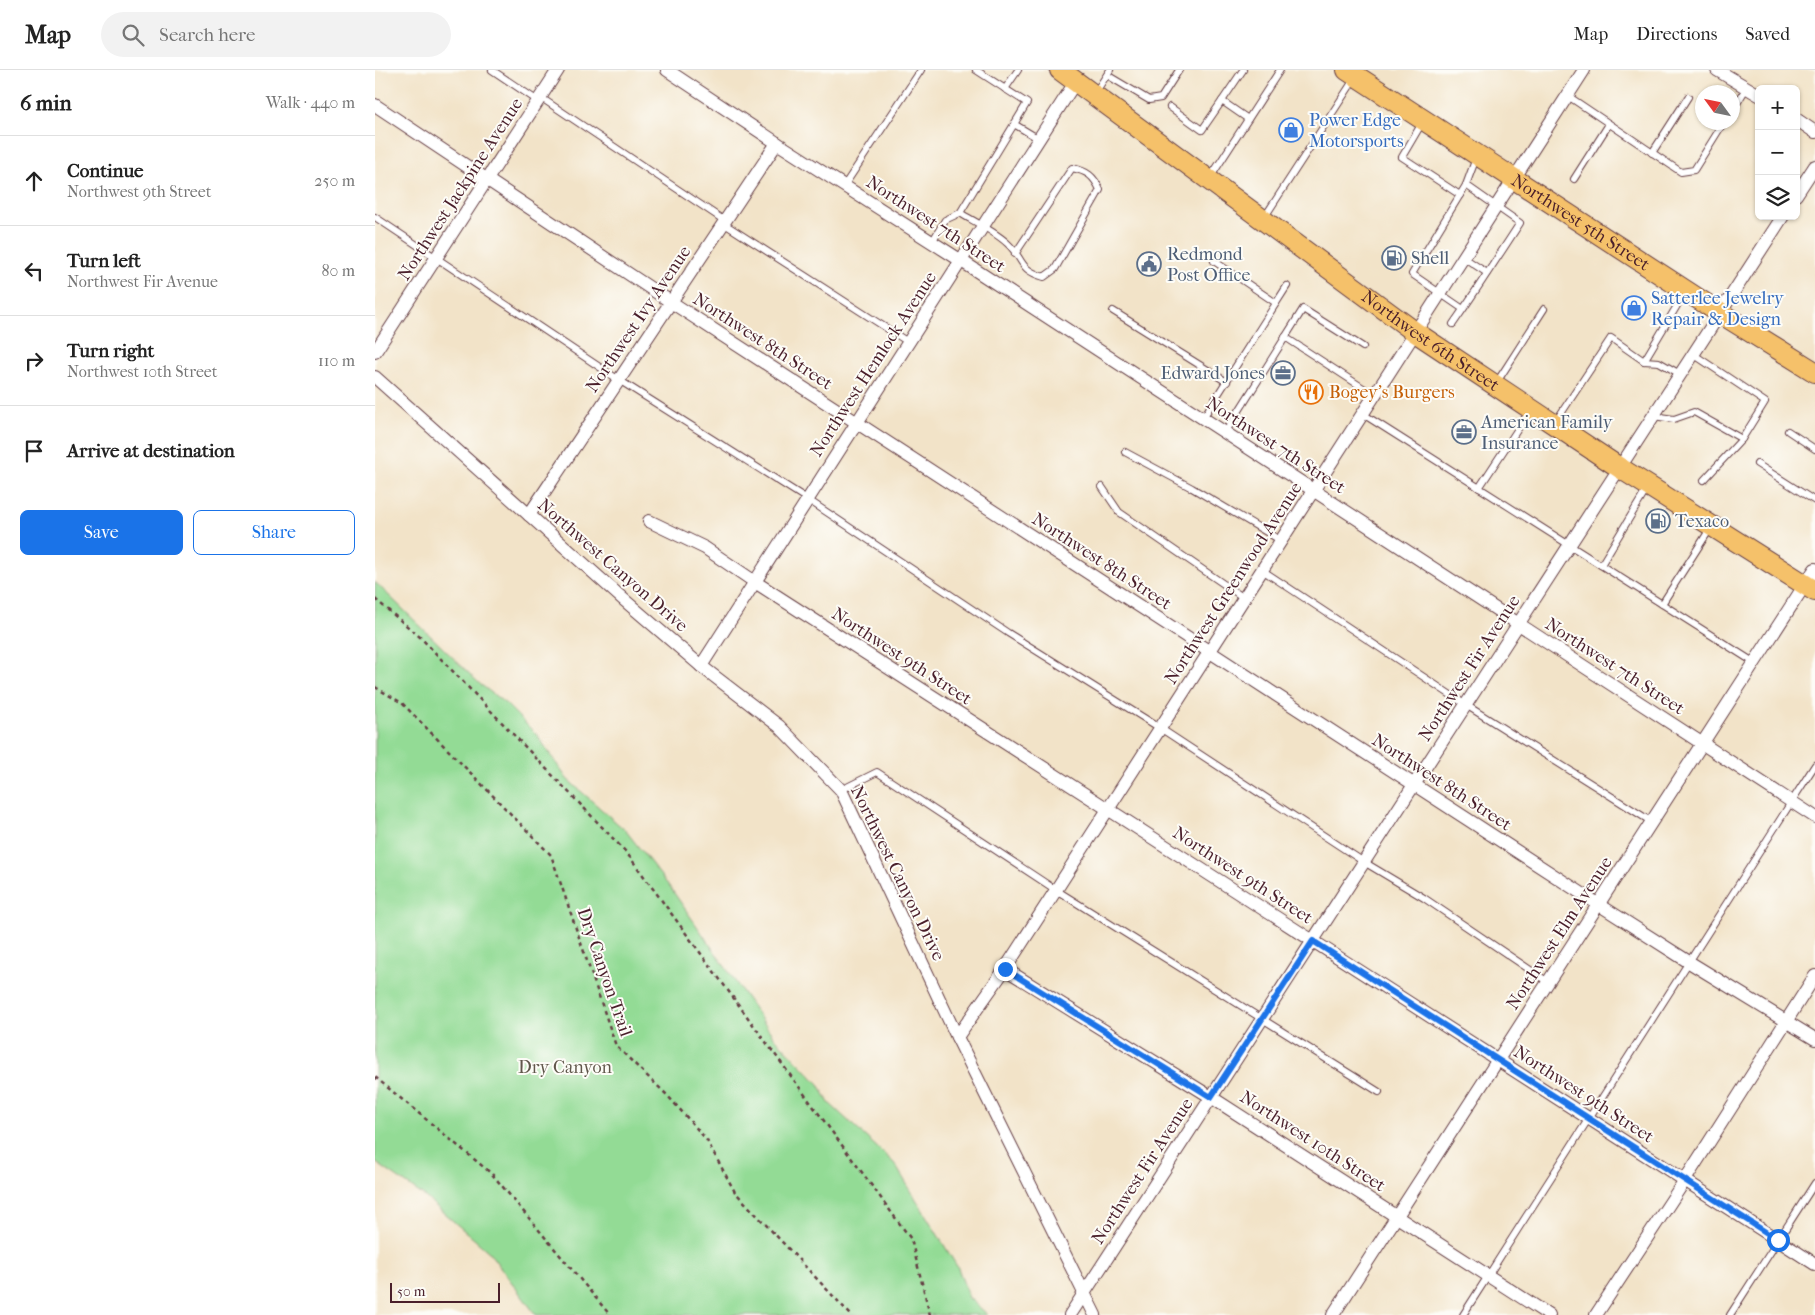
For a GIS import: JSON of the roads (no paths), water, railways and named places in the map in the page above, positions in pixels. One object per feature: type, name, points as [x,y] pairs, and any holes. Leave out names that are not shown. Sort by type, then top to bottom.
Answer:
[{"type":"main road","name":"Northwest 5th Street","points":[[1352,73],[1720,313],[1815,372]]},
{"type":"main road","name":"Northwest 6th Street","points":[[1068,75],[1415,332],[1619,468],[1712,526],[1812,581]]},
{"type":"street","name":"Northwest Jackpine Avenue","points":[[375,352],[559,70]]},
{"type":"street","name":"Northwest 7th Street","points":[[667,70],[1815,817]]},
{"type":"street","name":"Northwest Greenwood Avenue","points":[[957,1037],[1005,969],[1584,70]]},
{"type":"street","points":[[1717,70],[1755,92]]},
{"type":"street","name":"Northwest Hemlock Avenue","points":[[701,666],[1039,139],[1068,75]]},
{"type":"street","name":"Northwest 8th Street","points":[[375,105],[671,302],[1209,652],[1689,962],[1815,1039]]},
{"type":"street","points":[[1800,123],[1815,132]]},
{"type":"street","name":"Northwest Ivy Avenue","points":[[529,515],[777,143]]},
{"type":"street","points":[[1800,189],[1815,166]]},
{"type":"street","name":"Northwest Fir Avenue","points":[[1070,1315],[1780,220]]},
{"type":"street","name":"Northwest Canyon Drive","points":[[375,377],[701,666],[779,726],[841,790],[957,1037],[1095,1315]]},
{"type":"street","name":"Northwest 9th Street","points":[[649,521],[705,548],[1815,1264]]},
{"type":"street","name":"Northwest Elm Avenue","points":[[1333,1315],[1702,744],[1812,581]]},
{"type":"street","name":"Northwest 10th Street","points":[[1005,969],[1211,1097],[1549,1315]]},
{"type":"street","points":[[1596,1315],[1685,1180],[1815,976]]},
{"type":"lane","points":[[492,70],[909,342]]},
{"type":"lane","points":[[845,186],[921,70]]},
{"type":"lane","points":[[932,242],[945,220],[960,213],[1027,103],[976,70]]},
{"type":"lane","points":[[1005,89],[1018,70]]},
{"type":"lane","points":[[1094,94],[1108,72],[1149,100],[1161,98],[1179,70]]},
{"type":"lane","points":[[1170,107],[1202,130],[1243,70]]},
{"type":"lane","points":[[1209,179],[1280,70]]},
{"type":"lane","points":[[1263,220],[1352,73]]},
{"type":"lane","points":[[1740,98],[1747,87]]},
{"type":"lane","points":[[1568,96],[1681,172],[1694,170],[1719,130]]},
{"type":"lane","points":[[1653,153],[1688,97]]},
{"type":"lane","points":[[1222,101],[1248,119]]},
{"type":"lane","points":[[1424,120],[1402,157],[1460,195]]},
{"type":"lane","points":[[1014,124],[1039,139]]},
{"type":"lane","points":[[1574,179],[1609,124]]},
{"type":"lane","points":[[1463,309],[1413,274],[1466,185],[1477,155]]},
{"type":"lane","points":[[960,213],[1008,244],[1015,254],[1031,273],[1044,277],[1055,269],[1100,190],[1096,181],[1084,171],[1071,168],[1015,254]]},
{"type":"lane","points":[[1453,324],[1520,223],[1466,185]]},
{"type":"lane","points":[[375,217],[619,380],[807,499],[1008,633],[1160,728],[1364,862],[1424,898],[1548,982]]},
{"type":"lane","points":[[1463,257],[1487,274]]},
{"type":"lane","points":[[1214,261],[1276,303]]},
{"type":"lane","points":[[1203,418],[1287,286]]},
{"type":"lane","points":[[1644,362],[1686,291]]},
{"type":"lane","points":[[1225,432],[1303,309],[1363,347]]},
{"type":"lane","points":[[1495,385],[1544,309]]},
{"type":"lane","points":[[1113,311],[1227,382]]},
{"type":"lane","points":[[1285,337],[1374,395]]},
{"type":"lane","points":[[1554,424],[1611,338],[1644,362],[1659,362],[1680,374]]},
{"type":"lane","points":[[1693,354],[1765,402],[1742,439],[1704,480]]},
{"type":"lane","points":[[1479,488],[1531,409]]},
{"type":"lane","points":[[1653,416],[1674,419],[1694,412],[1742,439]]},
{"type":"lane","points":[[1363,414],[1755,663]]},
{"type":"lane","points":[[1788,431],[1815,449]]},
{"type":"lane","points":[[1125,452],[1192,488],[1280,540]]},
{"type":"lane","points":[[1757,464],[1815,501]]},
{"type":"lane","points":[[1102,486],[1119,512],[1244,598]]},
{"type":"lane","points":[[1601,565],[1649,486]]},
{"type":"lane","points":[[1662,604],[1712,526]]},
{"type":"lane","points":[[1262,570],[1466,705],[1652,822]]},
{"type":"lane","points":[[1463,1315],[1815,765]]},
{"type":"lane","points":[[841,790],[877,772],[1056,890],[1379,1092]]},
{"type":"lane","points":[[1730,1315],[1815,1183]]},
{"type":"place","name":"Power Edge Motorsports","points":[[1291,130]]},
{"type":"place","name":"Shell","points":[[1394,258]]},
{"type":"place","name":"Redmond Post Office","points":[[1149,264]]},
{"type":"place","name":"Satterlee Jewelry Repair & Design","points":[[1634,308]]},
{"type":"place","name":"Edward Jones","points":[[1283,373]]},
{"type":"place","name":"Bogey's Burgers","points":[[1311,392]]},
{"type":"place","name":"American Family Insurance","points":[[1464,432]]},
{"type":"place","name":"Texaco","points":[[1658,521]]},
{"type":"park label","name":"Dry Canyon","points":[[565,1067]]}]
